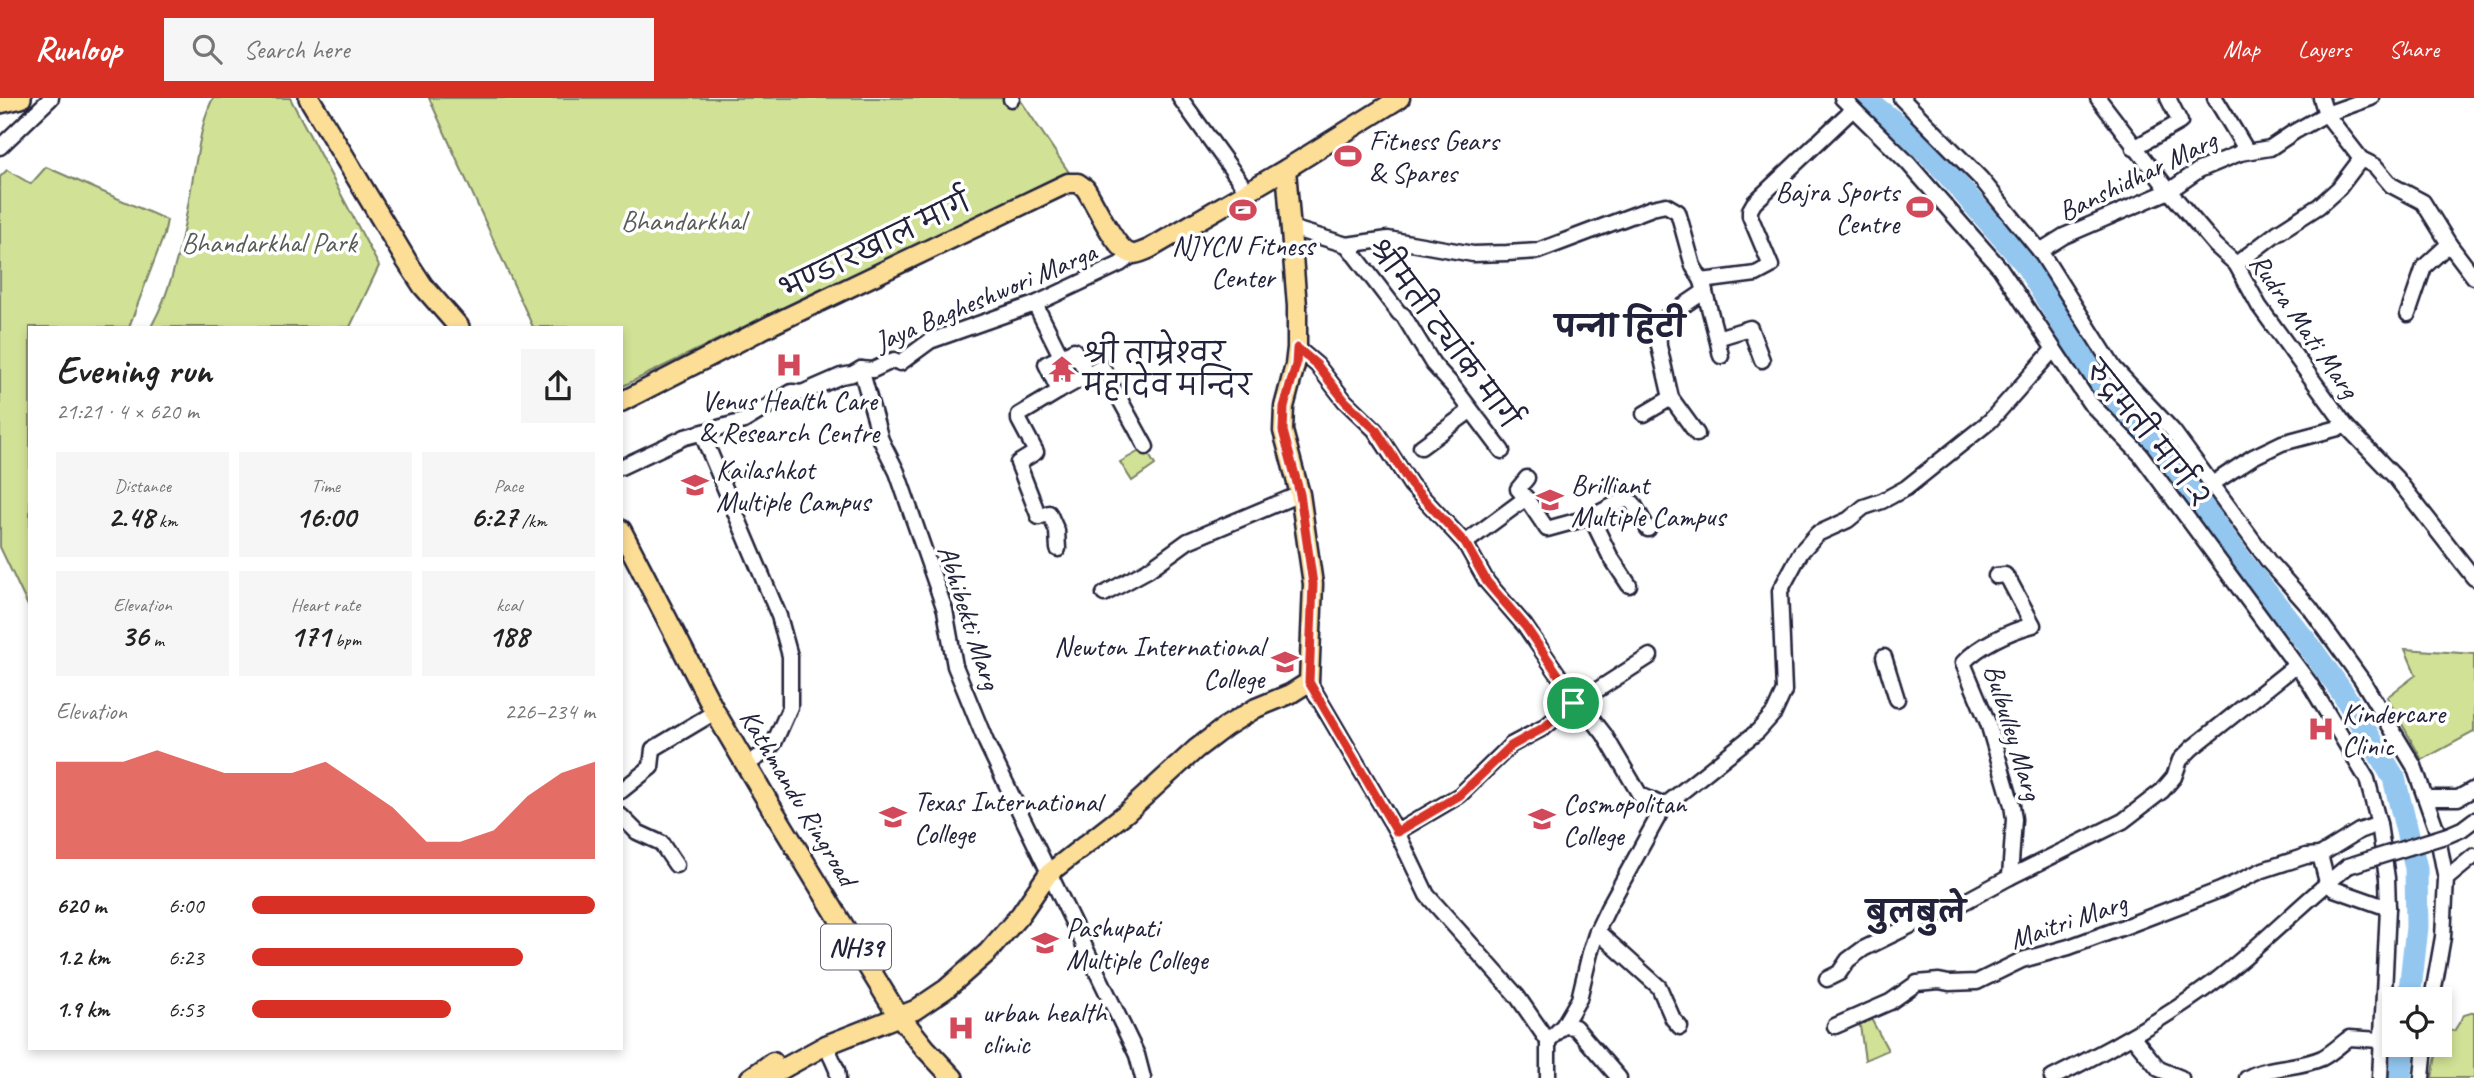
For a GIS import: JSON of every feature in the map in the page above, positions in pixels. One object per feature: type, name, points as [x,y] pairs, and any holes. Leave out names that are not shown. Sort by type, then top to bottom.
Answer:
[{"type":"highway","points":[[0,103],[21,98]]},
{"type":"highway","points":[[309,98],[423,286],[458,326]]},
{"type":"highway","name":"Kathmandu Ringroad","points":[[623,534],[715,712],[746,765],[897,1013],[953,1078]]},
{"type":"main road","points":[[1130,253],[1149,249],[1400,98]]},
{"type":"main road","points":[[750,1078],[792,1050],[821,1036],[915,1010],[956,981],[988,952],[1020,915],[1048,874],[1126,813],[1196,749],[1225,727],[1256,708],[1290,694],[1309,682],[1313,584],[1300,494],[1283,431],[1284,407],[1296,365],[1297,348],[1286,169]]},
{"type":"main road","name":"भण्डारखाल मार्ग","points":[[623,401],[773,324],[1068,183],[1078,183],[1086,188],[1116,242],[1130,253]]},
{"type":"main road","points":[[766,1078],[826,1045],[897,1013]]},
{"type":"street","points":[[0,147],[51,98]]},
{"type":"street","points":[[1180,98],[1247,191]]},
{"type":"street","name":"Rudra Mati Marg","points":[[2098,98],[2169,191],[2235,264],[2259,306],[2346,426],[2396,478],[2474,578]]},
{"type":"street","points":[[2134,148],[2180,122],[2168,98]]},
{"type":"street","points":[[2214,98],[2244,146],[2240,153]]},
{"type":"street","points":[[2321,98],[2326,114],[2361,159],[2375,166],[2391,185],[2423,202],[2449,244],[2474,277]]},
{"type":"street","name":"Banshidhar Marg","points":[[2040,251],[2064,236],[2169,191],[2199,170],[2240,153],[2270,148],[2326,114],[2371,98]]},
{"type":"street","points":[[1908,100],[1981,179],[2040,251],[2114,368],[2173,431],[2269,562],[2310,608],[2362,680],[2414,766],[2436,828],[2445,879],[2443,937],[2434,987]]},
{"type":"street","points":[[1697,434],[1671,398],[1658,323],[1704,286],[1756,274],[1771,265],[1750,216],[1750,210],[1847,103]]},
{"type":"street","name":"रुद्रमती मार्ग-२","points":[[1847,103],[1907,162],[2000,268],[2089,402],[2140,454],[2316,694],[2367,779],[2379,824],[2388,878],[2380,1078]]},
{"type":"street","points":[[2235,264],[2319,206],[2339,188],[2361,159]]},
{"type":"street","points":[[1291,228],[1347,245],[1388,239],[1473,254],[1538,251],[1666,205],[1678,212],[1693,266],[1704,286],[1721,356]]},
{"type":"street","points":[[2408,314],[2424,267],[2449,244]]},
{"type":"street","name":"श्रीमती ट्यांक मार्ग","points":[[1347,245],[1403,315],[1433,364],[1502,451]]},
{"type":"street","name":"Jaya Bagheshwori Marga","points":[[623,466],[685,437],[744,421],[792,392],[802,393],[861,369],[873,370],[894,360],[900,363],[930,341],[1035,304],[1098,276],[1130,253]]},
{"type":"street","points":[[1035,304],[1061,356]]},
{"type":"street","points":[[1717,338],[1750,328],[1762,360]]},
{"type":"street","points":[[1297,348],[1317,365],[1345,401],[1376,430],[1411,485],[1465,543],[1487,582],[1525,626],[1562,680],[1574,704],[1583,707],[1604,734],[1640,795],[1664,806]]},
{"type":"street","points":[[1059,391],[1046,364],[1074,350],[1088,374]]},
{"type":"street","points":[[1548,1041],[1563,1026],[1579,999],[1597,931],[1664,806],[1758,731],[1774,713],[1784,691],[1780,591],[1801,552],[1817,534],[1848,520],[1864,507],[1906,488],[1990,421],[2053,350]]},
{"type":"street","points":[[1058,549],[1057,531],[1049,513],[1039,517],[1018,463],[1037,452],[1018,417],[1102,366],[1146,447]]},
{"type":"street","name":"Abhibekti Marg","points":[[861,369],[881,440],[897,472],[945,610],[955,666],[986,742],[1138,1055],[1146,1077]]},
{"type":"street","points":[[1644,414],[1671,398]]},
{"type":"street","points":[[1421,447],[1470,411]]},
{"type":"street","points":[[2212,484],[2253,457],[2282,443],[2346,426]]},
{"type":"street","points":[[702,434],[779,616],[790,656],[790,707],[774,743],[766,752],[746,765]]},
{"type":"street","points":[[1527,478],[1518,489],[1547,528],[1591,517],[1626,499],[1633,503],[1648,529]]},
{"type":"street","points":[[1104,594],[1154,566],[1188,541],[1300,494]]},
{"type":"street","points":[[1465,543],[1526,498]]},
{"type":"street","points":[[1591,517],[1610,556],[1629,585]]},
{"type":"street","name":"Bulbulley Marg","points":[[1996,576],[2005,575],[2009,580],[2033,625],[2017,629],[1986,645],[1971,654],[1963,663],[1988,723],[2012,805],[2014,820],[2010,877]]},
{"type":"street","points":[[1397,832],[1460,795],[1511,746],[1545,727],[1574,704],[1650,656]]},
{"type":"street","points":[[1884,657],[1897,699]]},
{"type":"street","points":[[1827,979],[1839,972],[1848,960],[1863,949],[1930,916],[1949,910],[2123,821],[2162,791],[2174,777],[2180,760],[2192,748],[2295,666]]},
{"type":"street","points":[[1309,682],[1397,832],[1427,895],[1517,996],[1548,1041],[1548,1078]]},
{"type":"street","points":[[623,789],[651,767],[653,749],[715,712]]},
{"type":"street","points":[[2426,797],[2458,798],[2474,789]]},
{"type":"street","points":[[623,818],[637,832],[661,843],[676,865]]},
{"type":"street","points":[[2052,1078],[2133,1037],[2216,981],[2348,866],[2448,835],[2474,820]]},
{"type":"street","name":"Maitri Marg","points":[[1835,1026],[1891,1002],[1917,983],[1977,982],[2022,960],[2069,947],[2143,920],[2263,870],[2306,856],[2320,855],[2359,831],[2379,824]]},
{"type":"street","points":[[2320,855],[2327,882],[2334,889],[2388,908]]},
{"type":"street","points":[[2445,879],[2474,856]]},
{"type":"street","points":[[1597,931],[1658,987],[1673,1019],[1680,1027]]},
{"type":"street","points":[[1563,1026],[1575,1027],[1619,1078]]},
{"type":"street","points":[[2133,1037],[2159,1069],[2181,1078]]},
{"type":"street","points":[[2247,1078],[2258,1072],[2322,1058],[2349,1038],[2381,1040]]},
{"type":"street","points":[[826,1045],[838,1078]]},
{"type":"street","points":[[2422,1078],[2424,1057]]},
{"type":"green space","name":"Bhandarkhal Park","points":[[213,98],[290,98],[379,266],[350,326],[152,326],[174,271],[206,115]]},
{"type":"green space","name":"Bhandarkhal","points":[[429,98],[1019,98],[1070,174],[1004,208],[766,316],[623,386],[623,326],[533,326]]},
{"type":"green space","points":[[46,167],[167,220],[164,235],[129,326],[28,326],[28,606],[0,547],[0,177],[7,170],[31,184]]},
{"type":"green space","points":[[1145,448],[1155,465],[1132,481],[1120,462]]},
{"type":"green space","points":[[2405,649],[2474,654],[2474,732],[2422,760],[2387,697],[2416,675]]},
{"type":"green space","points":[[2474,1012],[2474,1078],[2432,1078],[2436,1057],[2452,1057],[2452,1031],[2464,1015]]},
{"type":"green space","points":[[1869,1015],[1888,1050],[1865,1060],[1859,1019]]},
{"type":"waterway","points":[[1863,98],[1907,132],[1938,163],[2025,263],[2099,384],[2165,454],[2245,566],[2307,643],[2342,692],[2394,778],[2416,868],[2417,927],[2410,987]]},
{"type":"waterway","points":[[2400,1078],[2403,1057]]},
{"type":"place","name":"Fitness Gears & Spares","points":[[1348,156]]},
{"type":"place","name":"Bajra Sports Centre","points":[[1920,207]]},
{"type":"place","name":"NJYCN Fitness Center","points":[[1243,210]]},
{"type":"place","name":"Venus Health Care & Research Centre","points":[[789,365]]},
{"type":"place","name":"श्री ताम्रेश्वर महादेव मन्दिर","points":[[1062,369]]},
{"type":"place","name":"Kailashkot Multiple Campus","points":[[695,485]]},
{"type":"place","name":"Brilliant Multiple Campus","points":[[1550,500]]},
{"type":"place","name":"Newton International College","points":[[1285,662]]},
{"type":"place","name":"Kindercare Clinic","points":[[2321,729]]},
{"type":"place","name":"Texas International College","points":[[893,817]]},
{"type":"place","name":"Cosmopolitan College","points":[[1542,819]]},
{"type":"place","name":"Pashupati Multiple College","points":[[1045,943]]},
{"type":"place","name":"urban health clinic","points":[[961,1028]]},
{"type":"district","name":"पन्ना हिटी","points":[[1620,327]]},
{"type":"district","name":"बुलबुले","points":[[1916,912]]},
{"type":"route","points":[[1297,348],[1317,365],[1345,401],[1376,430],[1411,485],[1465,543],[1487,582],[1525,626],[1562,680],[1573,703],[1545,727],[1511,746],[1460,795],[1397,832],[1309,682],[1313,584],[1300,494],[1283,431],[1284,407],[1296,365],[1297,348]]}]
